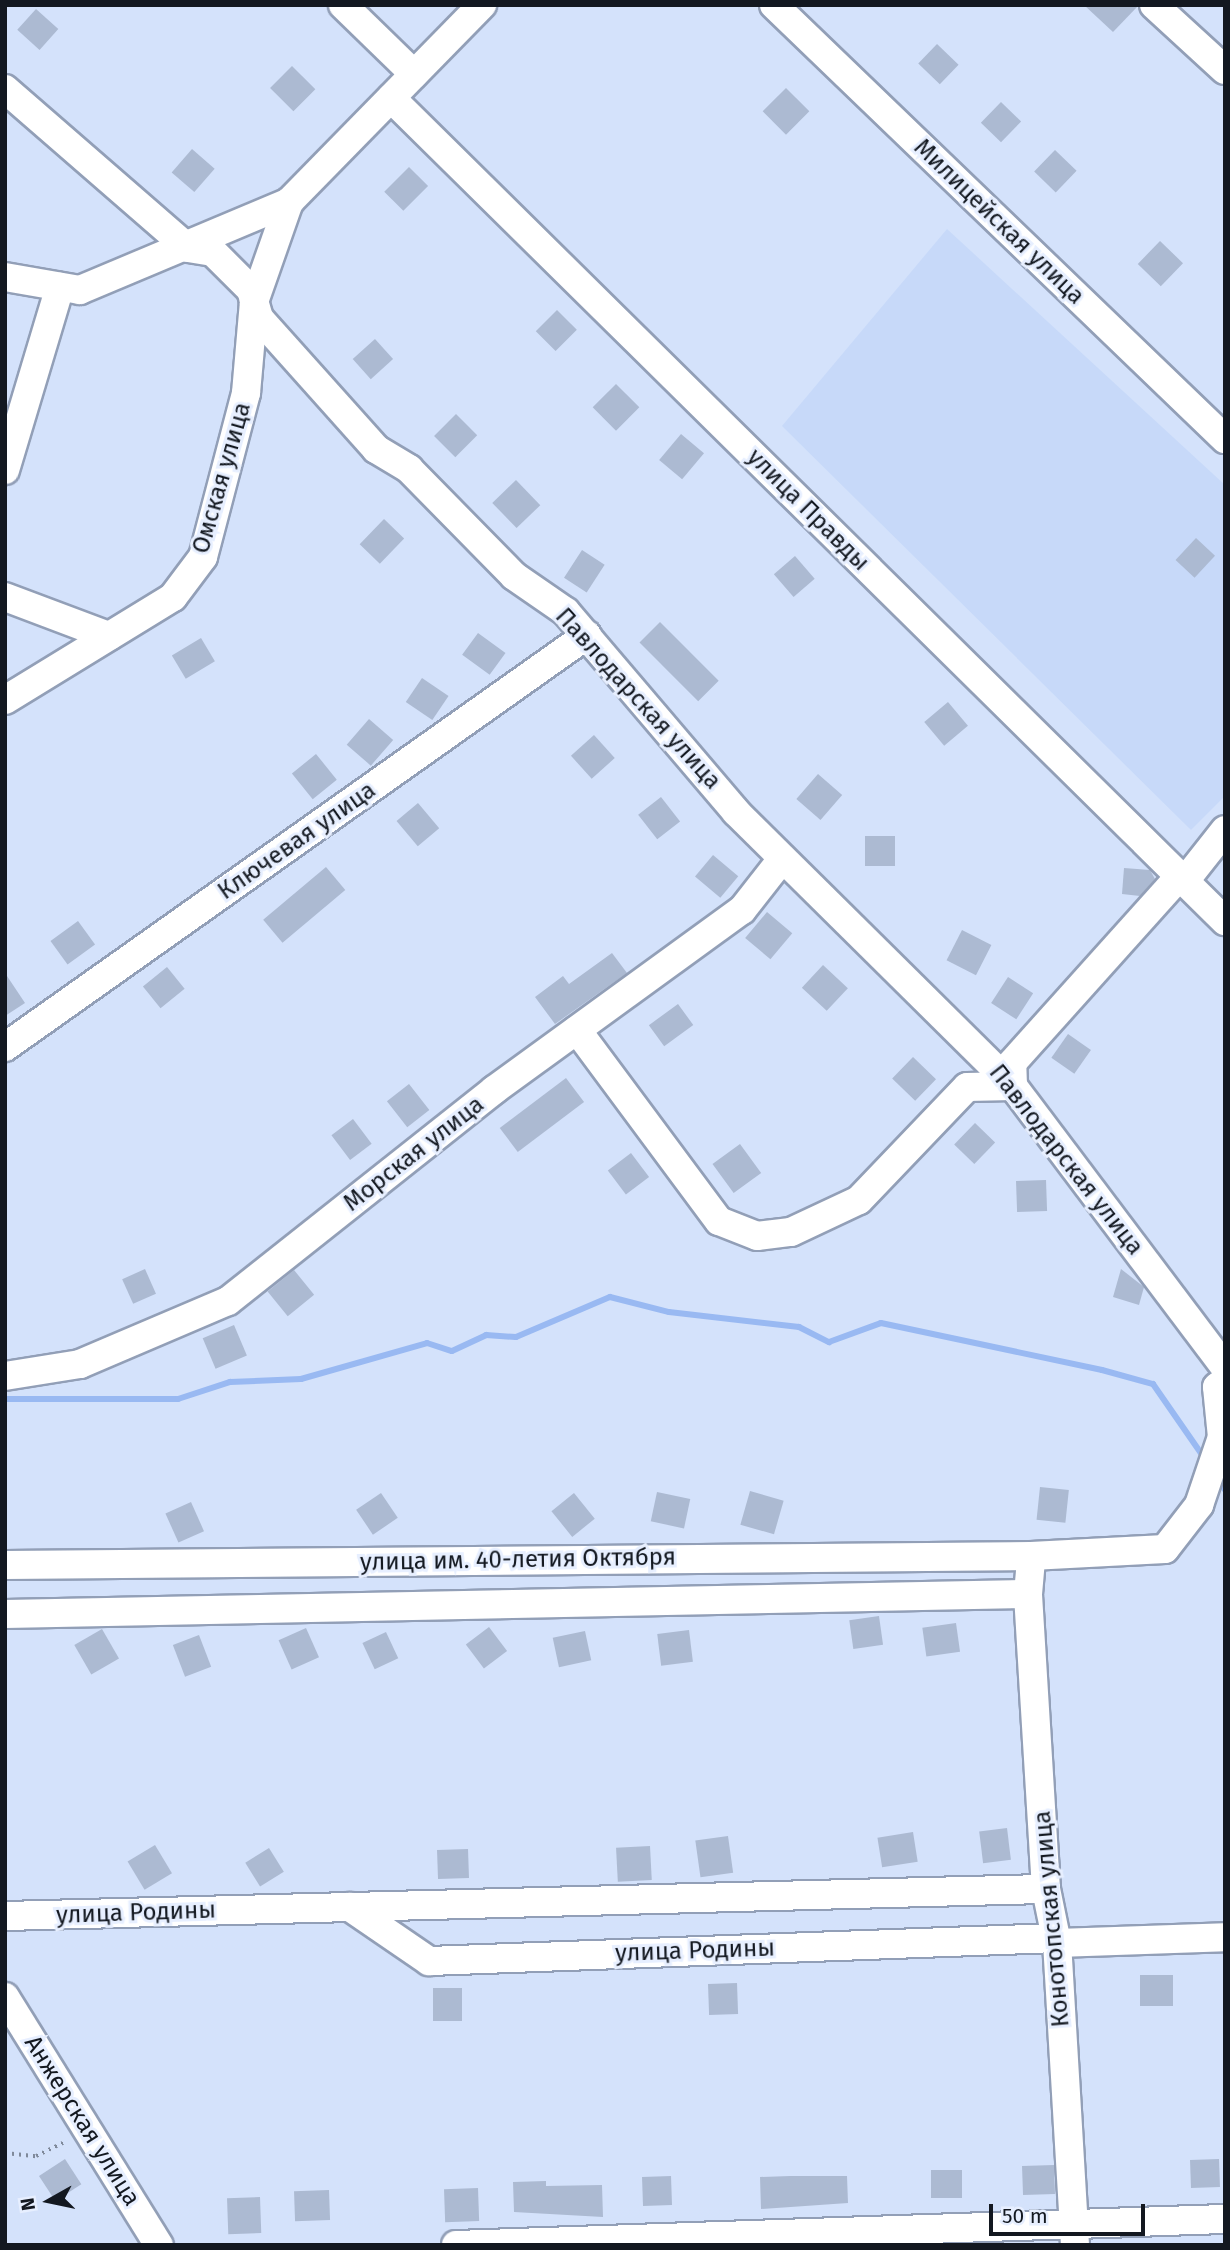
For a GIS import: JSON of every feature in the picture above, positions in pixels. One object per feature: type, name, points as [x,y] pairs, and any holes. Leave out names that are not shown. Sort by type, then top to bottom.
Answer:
[{"type":"street","points":[[343,5],[414,74]]},
{"type":"street","points":[[5,277],[80,290],[289,202],[482,5]]},
{"type":"street","name":"Милицейская улица","points":[[774,5],[1225,439]]},
{"type":"street","points":[[1154,5],[1225,70]]},
{"type":"street","name":"Павлодарская улица","points":[[5,89],[187,247],[213,252],[254,302],[259,318],[376,449],[409,469],[514,576],[587,635],[782,859],[1013,1086],[1225,1367]]},
{"type":"street","name":"улица Правды","points":[[391,98],[1225,921]]},
{"type":"street","name":"Омская улица","points":[[5,700],[173,597],[203,557],[246,393],[254,302],[289,202]]},
{"type":"street","points":[[5,470],[60,287]]},
{"type":"street","points":[[5,597],[109,636]]},
{"type":"street","name":"Ключевая улица","points":[[5,1047],[587,635]]},
{"type":"street","points":[[577,1030],[719,1221],[757,1236],[792,1232],[859,1200],[967,1087],[1013,1086],[1012,1063],[1225,830]]},
{"type":"street","name":"Морская улица","points":[[5,1376],[80,1364],[228,1301],[577,1030],[742,910],[782,859]]},
{"type":"street","name":"улица им. 40-летия Октября","points":[[5,1565],[1031,1556],[1165,1549],[1199,1505],[1222,1437],[1217,1387],[1225,1381]]},
{"type":"street","name":"Конотопская улица","points":[[1031,1556],[1028,1594],[1046,1889],[1057,1940],[1074,2235]]},
{"type":"street","points":[[5,1614],[1028,1594]]},
{"type":"street","name":"улица Родины","points":[[5,1916],[1046,1889]]},
{"type":"street","name":"улица Родины","points":[[350,1907],[429,1961],[1225,1937]]},
{"type":"street","name":"Анжерская улица","points":[[5,1997],[159,2245]]},
{"type":"street","points":[[456,2245],[1074,2235],[1225,2219]]},
{"type":"path","points":[[5,2153],[36,2157],[88,2130]]},
{"type":"shaded area","points":[[947,229],[1225,485],[1225,796],[1191,830],[782,426]]},
{"type":"building","points":[[1084,5],[1138,5],[1138,6],[1113,32]]},
{"type":"building","points":[[36,9],[58,29],[40,50],[17,30]]},
{"type":"building","points":[[937,44],[959,65],[940,84],[918,63]]},
{"type":"building","points":[[292,66],[315,89],[293,111],[270,88]]},
{"type":"building","points":[[786,88],[809,111],[786,135],[763,111]]},
{"type":"building","points":[[1001,102],[1021,121],[1001,142],[981,123]]},
{"type":"building","points":[[192,149],[215,169],[194,192],[172,172]]},
{"type":"building","points":[[1055,150],[1077,171],[1056,192],[1034,172]]},
{"type":"building","points":[[409,167],[428,186],[403,211],[384,192]]},
{"type":"building","points":[[1160,241],[1183,263],[1161,286],[1138,264]]},
{"type":"building","points":[[557,310],[577,330],[556,351],[536,331]]},
{"type":"building","points":[[375,339],[393,359],[371,379],[353,359]]},
{"type":"building","points":[[616,384],[639,407],[616,431],[593,407]]},
{"type":"building","points":[[456,414],[477,435],[455,457],[434,436]]},
{"type":"building","points":[[681,434],[704,453],[682,479],[659,460]]},
{"type":"building","points":[[516,480],[540,505],[517,528],[492,503]]},
{"type":"building","points":[[384,519],[404,538],[380,564],[360,544]]},
{"type":"building","points":[[1196,538],[1215,556],[1195,578],[1176,560]]},
{"type":"building","points":[[582,550],[605,565],[587,592],[564,578]]},
{"type":"building","points":[[795,556],[815,579],[794,597],[774,574]]},
{"type":"building","points":[[660,622],[719,681],[698,701],[639,643]]},
{"type":"building","points":[[478,633],[506,653],[490,675],[462,655]]},
{"type":"building","points":[[201,638],[215,661],[186,679],[172,656]]},
{"type":"building","points":[[422,678],[449,696],[432,720],[406,702]]},
{"type":"building","points":[[948,702],[968,726],[944,746],[924,722]]},
{"type":"building","points":[[369,719],[393,740],[371,766],[347,745]]},
{"type":"building","points":[[594,735],[615,758],[592,779],[571,756]]},
{"type":"building","points":[[316,754],[337,780],[313,799],[292,774]]},
{"type":"building","points":[[818,774],[842,795],[821,820],[796,799]]},
{"type":"building","points":[[661,797],[680,821],[657,839],[638,815]]},
{"type":"building","points":[[418,803],[439,828],[418,846],[397,821]]},
{"type":"building","points":[[865,836],[895,836],[895,866],[865,866]]},
{"type":"building","points":[[713,855],[738,876],[720,898],[695,876]]},
{"type":"building","points":[[326,867],[345,890],[282,943],[263,920]]},
{"type":"building","points":[[1124,868],[1150,870],[1155,879],[1140,896],[1122,894]]},
{"type":"building","points":[[767,912],[792,933],[770,959],[745,938]]},
{"type":"building","points":[[78,921],[95,944],[68,964],[50,941]]},
{"type":"building","points":[[962,930],[991,945],[976,975],[947,960]]},
{"type":"building","points":[[612,953],[627,973],[555,1024],[535,997],[563,976],[569,984]]},
{"type":"building","points":[[823,965],[848,988],[827,1011],[802,988]]},
{"type":"building","points":[[167,967],[185,989],[161,1008],[143,987]]},
{"type":"building","points":[[5,973],[25,1003],[5,1016]]},
{"type":"building","points":[[1008,977],[1033,993],[1016,1019],[991,1003]]},
{"type":"building","points":[[678,1004],[693,1025],[664,1046],[649,1025]]},
{"type":"building","points":[[1068,1034],[1091,1050],[1074,1074],[1051,1058]]},
{"type":"building","points":[[913,1057],[936,1079],[915,1101],[892,1079]]},
{"type":"building","points":[[566,1078],[584,1102],[518,1152],[500,1128]]},
{"type":"building","points":[[409,1084],[429,1110],[407,1127],[387,1101]]},
{"type":"building","points":[[353,1119],[372,1144],[350,1160],[331,1135]]},
{"type":"building","points":[[975,1123],[995,1142],[974,1164],[954,1145]]},
{"type":"building","points":[[740,1144],[761,1173],[734,1193],[712,1164]]},
{"type":"building","points":[[631,1153],[649,1177],[626,1194],[608,1170]]},
{"type":"building","points":[[1046,1180],[1047,1211],[1017,1212],[1016,1181]]},
{"type":"building","points":[[145,1269],[156,1294],[133,1304],[122,1279]]},
{"type":"building","points":[[1121,1269],[1144,1287],[1139,1305],[1113,1297]]},
{"type":"building","points":[[294,1270],[314,1295],[288,1316],[268,1291]]},
{"type":"building","points":[[234,1325],[247,1355],[216,1369],[203,1338]]},
{"type":"building","points":[[1040,1487],[1069,1490],[1065,1523],[1037,1520]]},
{"type":"building","points":[[750,1491],[784,1501],[774,1534],[740,1525]]},
{"type":"building","points":[[657,1492],[690,1499],[684,1528],[651,1521]]},
{"type":"building","points":[[381,1493],[398,1518],[373,1535],[356,1510]]},
{"type":"building","points":[[574,1493],[595,1519],[572,1537],[551,1511]]},
{"type":"building","points":[[191,1502],[204,1531],[178,1543],[165,1513]]},
{"type":"building","points":[[879,1616],[883,1645],[853,1649],[849,1620]]},
{"type":"building","points":[[956,1623],[960,1652],[926,1656],[922,1628]]},
{"type":"building","points":[[489,1627],[507,1651],[484,1668],[466,1644]]},
{"type":"building","points":[[306,1628],[319,1657],[292,1669],[279,1640]]},
{"type":"building","points":[[102,1629],[119,1658],[91,1674],[74,1645]]},
{"type":"building","points":[[689,1630],[693,1662],[661,1666],[657,1634]]},
{"type":"building","points":[[585,1631],[591,1660],[559,1667],[553,1638]]},
{"type":"building","points":[[386,1632],[398,1658],[375,1669],[362,1643]]},
{"type":"building","points":[[199,1635],[211,1667],[185,1677],[173,1645]]},
{"type":"building","points":[[1007,1828],[1011,1860],[983,1863],[979,1831]]},
{"type":"building","points":[[913,1832],[918,1862],[882,1867],[877,1838]]},
{"type":"building","points":[[728,1836],[733,1873],[700,1877],[695,1841]]},
{"type":"building","points":[[155,1845],[172,1873],[145,1890],[128,1861]]},
{"type":"building","points":[[650,1846],[652,1880],[618,1882],[616,1848]]},
{"type":"building","points":[[269,1848],[284,1872],[260,1887],[245,1863]]},
{"type":"building","points":[[468,1849],[469,1878],[438,1879],[437,1850]]},
{"type":"building","points":[[1140,1975],[1173,1975],[1173,2006],[1140,2006]]},
{"type":"building","points":[[737,1983],[738,2014],[709,2015],[708,1984]]},
{"type":"building","points":[[433,1988],[462,1988],[462,2021],[433,2021]]},
{"type":"building","points":[[65,2159],[81,2184],[55,2201],[39,2176]]},
{"type":"building","points":[[1219,2159],[1220,2187],[1191,2188],[1190,2160]]},
{"type":"building","points":[[1054,2165],[1055,2194],[1023,2195],[1022,2166]]},
{"type":"building","points":[[931,2170],[962,2170],[962,2198],[931,2198]]},
{"type":"building","points":[[671,2176],[672,2205],[643,2206],[642,2177]]},
{"type":"building","points":[[847,2176],[848,2203],[761,2209],[760,2177]]},
{"type":"building","points":[[546,2181],[546,2186],[602,2185],[603,2217],[514,2212],[513,2182]]},
{"type":"building","points":[[478,2188],[479,2221],[445,2222],[444,2189]]},
{"type":"building","points":[[329,2190],[330,2220],[295,2221],[294,2191]]},
{"type":"building","points":[[260,2197],[261,2233],[228,2234],[227,2198]]},
{"type":"waterway","points":[[5,1399],[178,1399],[230,1382],[301,1379],[427,1343],[452,1351],[486,1335],[516,1337],[610,1297],[669,1312],[799,1327],[829,1342],[881,1323],[1102,1370],[1153,1384],[1205,1459]]},
{"type":"waterway","points":[[1216,1477],[1225,1490]]}]
